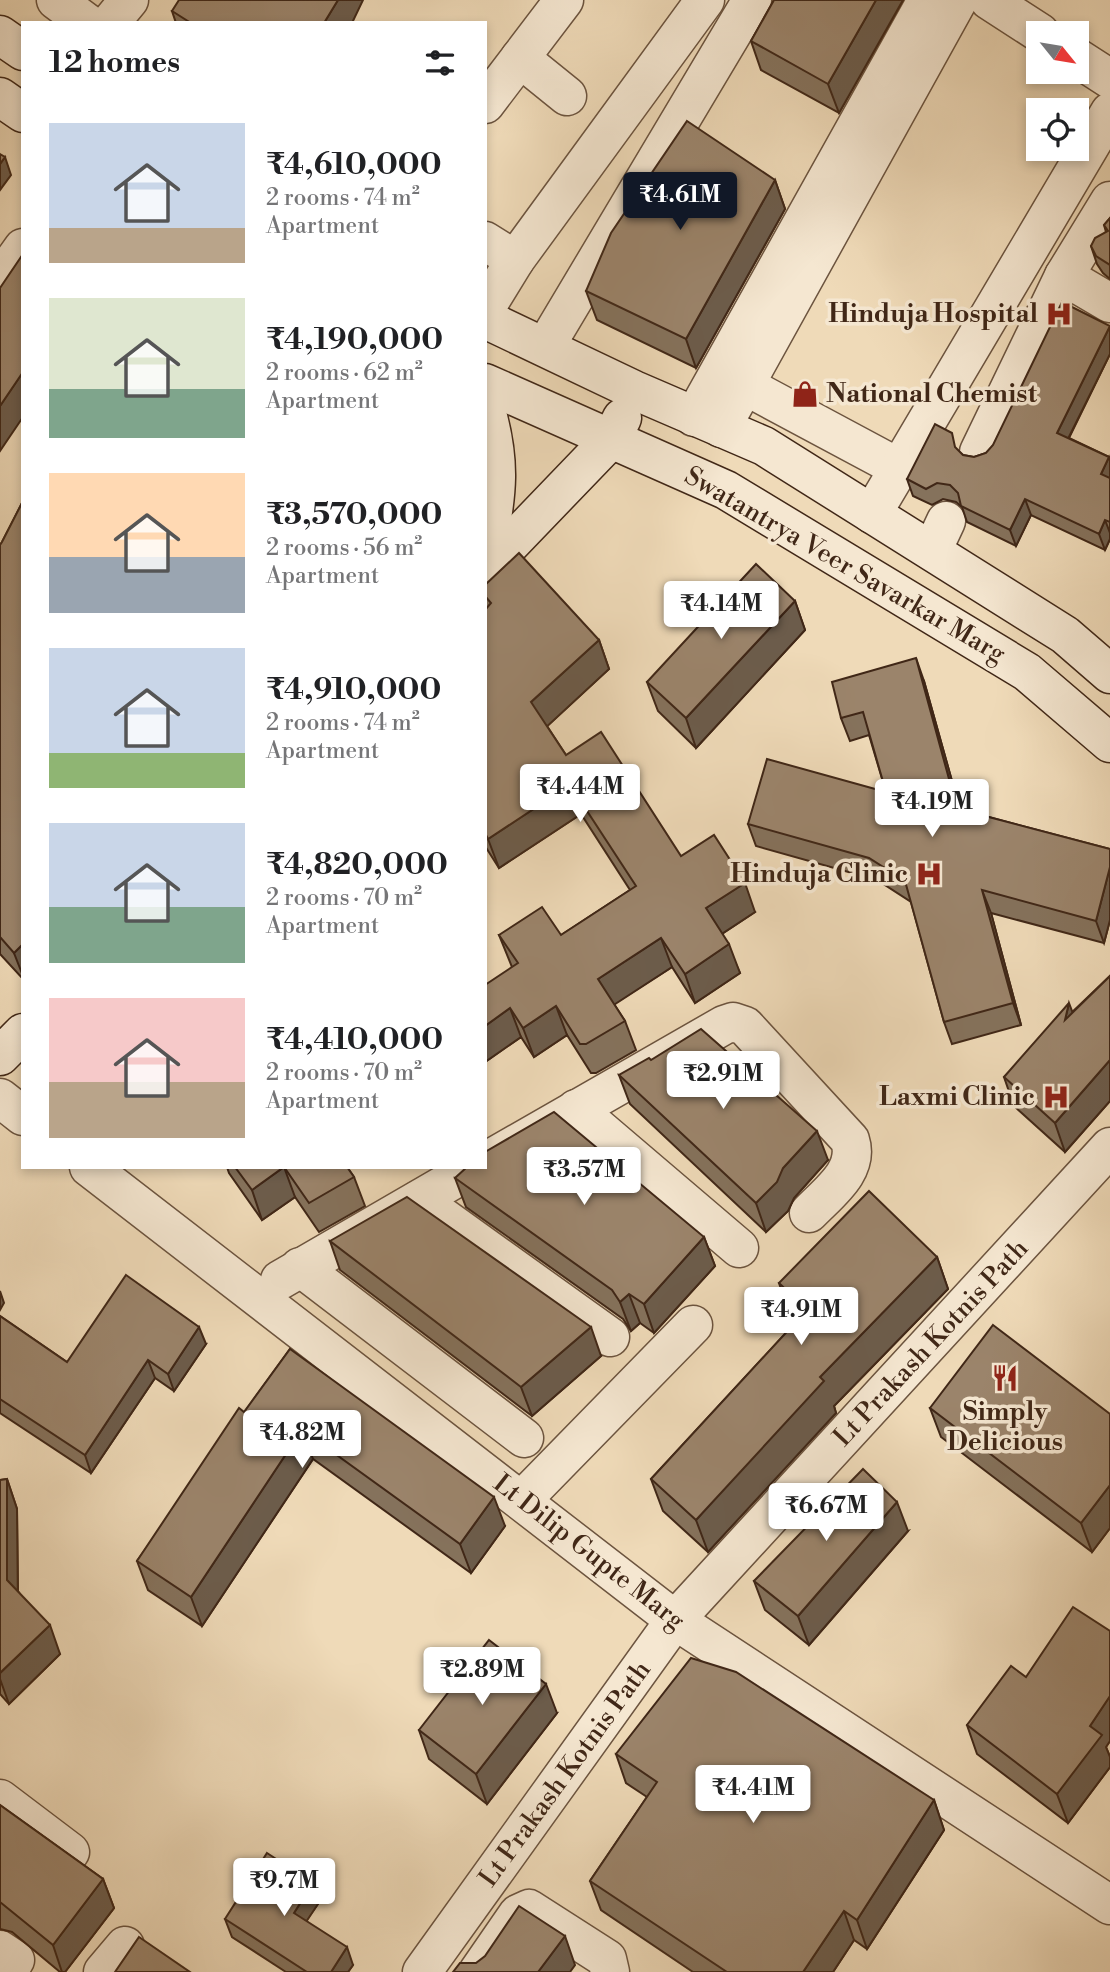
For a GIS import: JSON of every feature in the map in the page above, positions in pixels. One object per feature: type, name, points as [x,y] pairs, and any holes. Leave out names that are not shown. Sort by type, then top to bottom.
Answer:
[{"type":"street","points":[[56,0],[84,21]]},
{"type":"street","points":[[112,21],[129,0]]},
{"type":"street","points":[[487,101],[564,0]]},
{"type":"street","points":[[487,301],[500,250],[705,0]]},
{"type":"street","points":[[545,347],[752,0]]},
{"type":"street","points":[[708,422],[927,0]]},
{"type":"street","points":[[708,422],[744,385],[958,0]]},
{"type":"street","points":[[989,0],[1026,24]]},
{"type":"street","points":[[0,35],[21,50]]},
{"type":"street","points":[[520,58],[567,96]]},
{"type":"street","points":[[1089,65],[1110,79]]},
{"type":"street","points":[[0,97],[21,112]]},
{"type":"street","points":[[872,514],[1110,112]]},
{"type":"street","points":[[979,452],[1064,276],[1110,201]]},
{"type":"street","points":[[0,280],[21,251]]},
{"type":"street","points":[[1064,276],[1110,303]]},
{"type":"street","name":"Swatantrya Veer Savarkar Marg","points":[[487,319],[634,390],[764,446],[872,514],[939,536],[1110,674]]},
{"type":"street","name":"Swatantrya Veer Savarkar Marg","points":[[487,384],[726,490],[1027,672],[1110,743]]},
{"type":"street","points":[[744,385],[899,468]]},
{"type":"street","points":[[487,568],[612,438],[634,390]]},
{"type":"street","points":[[487,413],[495,441],[498,487],[487,547]]},
{"type":"street","points":[[487,1161],[733,1022],[745,1026],[850,1140],[853,1159],[848,1171],[809,1213]]},
{"type":"street","points":[[0,1056],[21,1035]]},
{"type":"street","points":[[0,1098],[21,1114]]},
{"type":"street","points":[[576,1109],[740,1248]]},
{"type":"street","name":"Lt Prakash Kotnis Path","points":[[422,1972],[675,1620],[1110,1147]]},
{"type":"street","name":"Lt Dilip Gupte Marg","points":[[92,1169],[675,1620],[1110,1905]]},
{"type":"street","points":[[254,1295],[472,1169]]},
{"type":"street","points":[[419,1200],[610,1337]]},
{"type":"street","points":[[300,1267],[524,1438]]},
{"type":"street","points":[[522,1500],[692,1325]]},
{"type":"street","points":[[0,1799],[70,1852]]},
{"type":"street","points":[[478,1972],[518,1914],[529,1909],[607,1959],[610,1972]]},
{"type":"building","points":[[179,0],[338,0],[325,21],[188,21],[172,11]]},
{"type":"building","points":[[774,0],[876,0],[828,84],[751,41]]},
{"type":"building","points":[[687,121],[775,180],[686,339],[586,291],[611,233]]},
{"type":"building","points":[[1110,218],[1110,265],[1096,256],[1091,246],[1095,238],[1108,231],[1104,225]]},
{"type":"building","points":[[21,257],[21,375],[0,406],[0,288]]},
{"type":"building","points":[[1062,302],[1110,326],[1057,433],[1109,457],[1101,474],[1110,478],[1110,522],[1105,520],[1099,534],[1025,499],[1010,530],[961,506],[958,493],[950,485],[937,483],[926,489],[907,479],[935,424],[952,433],[955,447],[963,455],[974,457],[986,453],[993,445]]},
{"type":"building","points":[[21,505],[21,946],[14,953],[0,937],[0,545]]},
{"type":"building","points":[[519,553],[599,640],[531,702],[566,755],[601,732],[681,856],[714,835],[745,883],[706,908],[729,944],[685,974],[661,938],[598,979],[625,1021],[586,1044],[580,1044],[556,1006],[523,1028],[510,1008],[487,1025],[487,984],[518,963],[499,935],[542,907],[561,935],[636,886],[570,785],[488,839],[487,837],[487,608],[491,603],[487,598],[487,583]]},
{"type":"building","points":[[756,564],[795,601],[686,718],[647,682]]},
{"type":"building","points":[[916,658],[952,790],[985,816],[1110,849],[1110,867],[1096,921],[982,890],[1013,1003],[944,1022],[905,881],[869,858],[748,824],[767,759],[886,792],[863,712],[841,718],[832,682]]},
{"type":"building","points":[[1110,976],[1110,1060],[1055,1123],[1004,1077],[1069,1003],[1065,1020]]},
{"type":"building","points":[[701,1029],[817,1131],[783,1168],[777,1182],[756,1203],[619,1075],[649,1058],[651,1060]]},
{"type":"building","points":[[554,1112],[704,1237],[644,1304],[629,1294],[620,1302],[612,1290],[455,1178],[465,1169],[487,1169],[487,1151]]},
{"type":"building","points":[[236,1169],[281,1169],[252,1190]]},
{"type":"building","points":[[285,1169],[348,1169],[354,1177],[309,1203]]},
{"type":"building","points":[[869,1191],[937,1257],[820,1377],[824,1381],[696,1520],[651,1479],[807,1310],[779,1283]]},
{"type":"building","points":[[407,1197],[591,1327],[521,1387],[330,1241]]},
{"type":"building","points":[[126,1275],[199,1327],[168,1374],[148,1360],[85,1455],[0,1399],[0,1316],[67,1362]]},
{"type":"building","points":[[993,1325],[1110,1414],[1110,1485],[1081,1523],[930,1408]]},
{"type":"building","points":[[290,1349],[494,1497],[460,1544],[302,1430],[191,1597],[137,1561],[239,1408],[244,1412]]},
{"type":"building","points":[[863,1469],[897,1502],[798,1616],[754,1581]]},
{"type":"building","points":[[7,1479],[7,1580],[50,1625],[0,1673],[0,1480]]},
{"type":"building","points":[[1073,1607],[1110,1631],[1110,1696],[1090,1726],[1102,1735],[1057,1794],[967,1725],[1011,1666],[1026,1677]]},
{"type":"building","points":[[489,1640],[546,1684],[476,1774],[419,1730]]},
{"type":"building","points":[[691,1658],[736,1672],[934,1800],[857,1920],[844,1911],[803,1972],[727,1972],[590,1881],[657,1782],[616,1754]]},
{"type":"building","points":[[0,1805],[103,1879],[53,1945],[0,1902]]},
{"type":"building","points":[[267,1853],[313,1883],[294,1913],[347,1947],[331,1972],[307,1972],[225,1919]]},
{"type":"building","points":[[519,1906],[565,1936],[538,1972],[453,1972],[460,1963],[476,1963],[485,1956]]},
{"type":"building","points":[[139,1937],[190,1972],[115,1972]]},
{"type":"place","name":"Hinduja Hospital","points":[[1059,314]]},
{"type":"place","name":"National Chemist","points":[[805,394]]},
{"type":"place","name":"Hinduja Clinic","points":[[929,874]]},
{"type":"place","name":"Laxmi Clinic","points":[[1056,1097]]},
{"type":"place","name":"Simply Delicious","points":[[1005,1378]]}]
